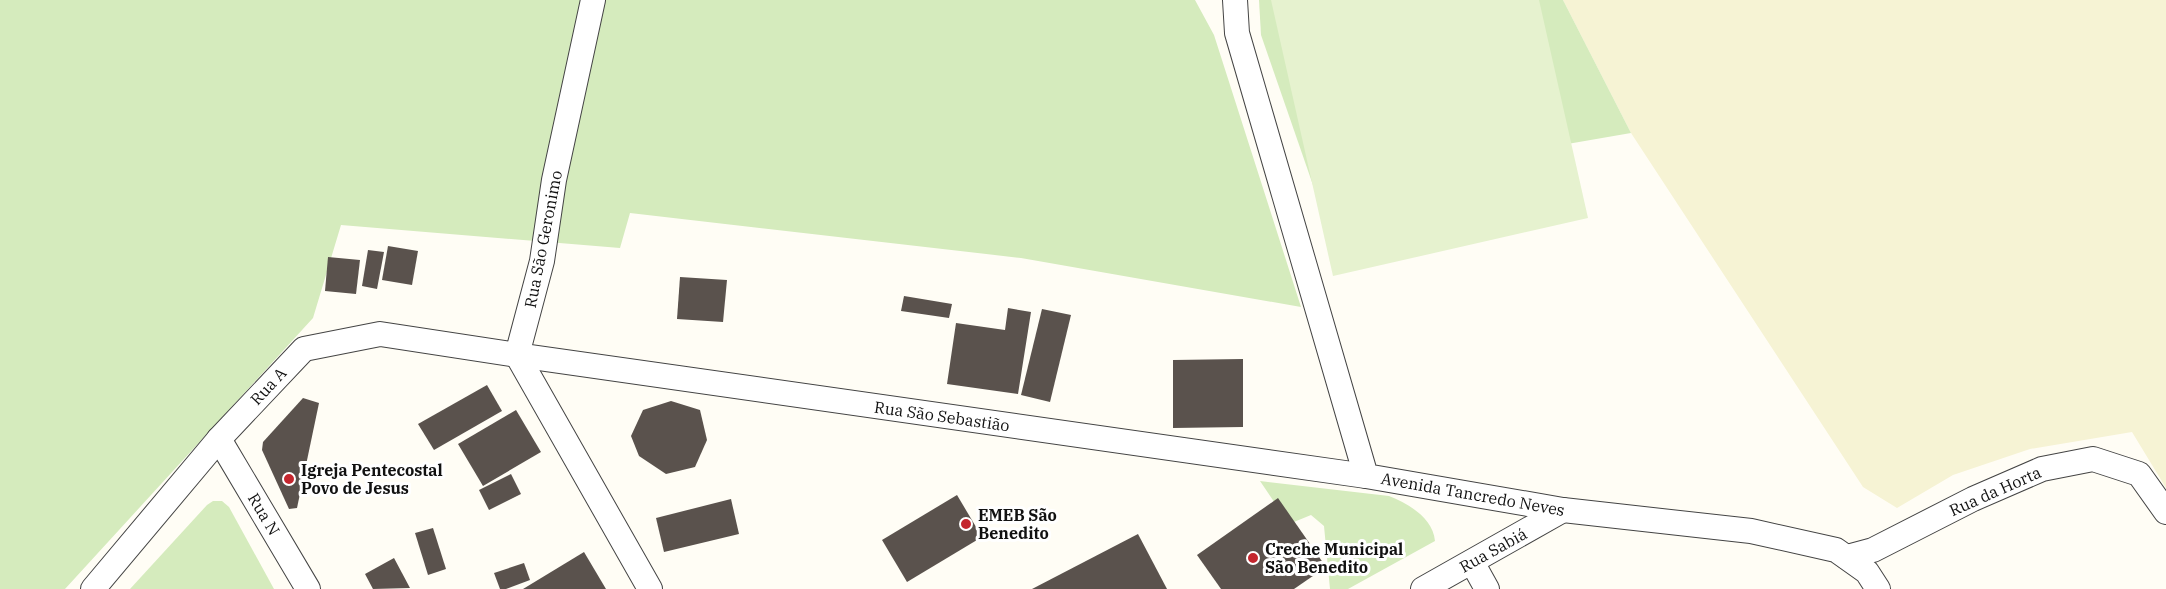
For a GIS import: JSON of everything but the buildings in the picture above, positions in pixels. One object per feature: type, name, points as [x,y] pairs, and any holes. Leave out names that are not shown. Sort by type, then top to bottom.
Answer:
[{"type":"street","name":"Rua São Geronimo","points":[[517,355],[542,261],[554,180],[594,0]]},
{"type":"street","name":"Avenida Tancredo Neves","points":[[1217,0],[1237,33]]},
{"type":"street","name":"Avenida Tancredo Neves","points":[[1235,0],[1237,33],[1366,476],[1563,510],[1751,531],[1836,550],[1867,572],[1878,589]]},
{"type":"street","name":"Rua A","points":[[93,589],[219,439],[304,349],[380,334],[517,355]]},
{"type":"street","name":"Rua São Sebastião","points":[[517,355],[1366,476]]},
{"type":"street","points":[[517,355],[650,589]]},
{"type":"street","name":"Rua N","points":[[219,439],[308,589]]},
{"type":"street","name":"Rua da Horta","points":[[1847,557],[1873,550],[1973,499],[2042,470],[2093,459],[2139,474],[2166,512]]},
{"type":"street","name":"Rua Sabiá","points":[[1423,589],[1563,510]]},
{"type":"street","points":[[1472,562],[1487,589]]},
{"type":"shaded area","points":[[1563,0],[2166,0],[2166,488],[2132,432],[2030,449],[1953,475],[1897,508],[1863,487],[1631,133]]},
{"type":"green space","points":[[0,0],[1195,0],[1214,35],[1301,307],[1021,258],[630,213],[620,248],[341,225],[313,318],[65,589],[0,589]]},
{"type":"green space","points":[[1259,0],[1563,0],[1631,133],[1314,188],[1261,35]]},
{"type":"green space","points":[[1271,0],[1539,0],[1588,218],[1333,276]]},
{"type":"green space","points":[[1260,481],[1389,496],[1419,513],[1430,525],[1435,541],[1348,589],[1330,589],[1324,526],[1311,515],[1289,524]]},
{"type":"green space","points":[[213,501],[222,501],[229,507],[274,589],[130,589],[207,505]]},
{"type":"place","name":"Igreja Pentecostal Povo de Jesus","points":[[289,479]]},
{"type":"place","name":"EMEB São Benedito","points":[[966,524]]},
{"type":"place","name":"Creche Municipal São Benedito","points":[[1253,558]]}]
